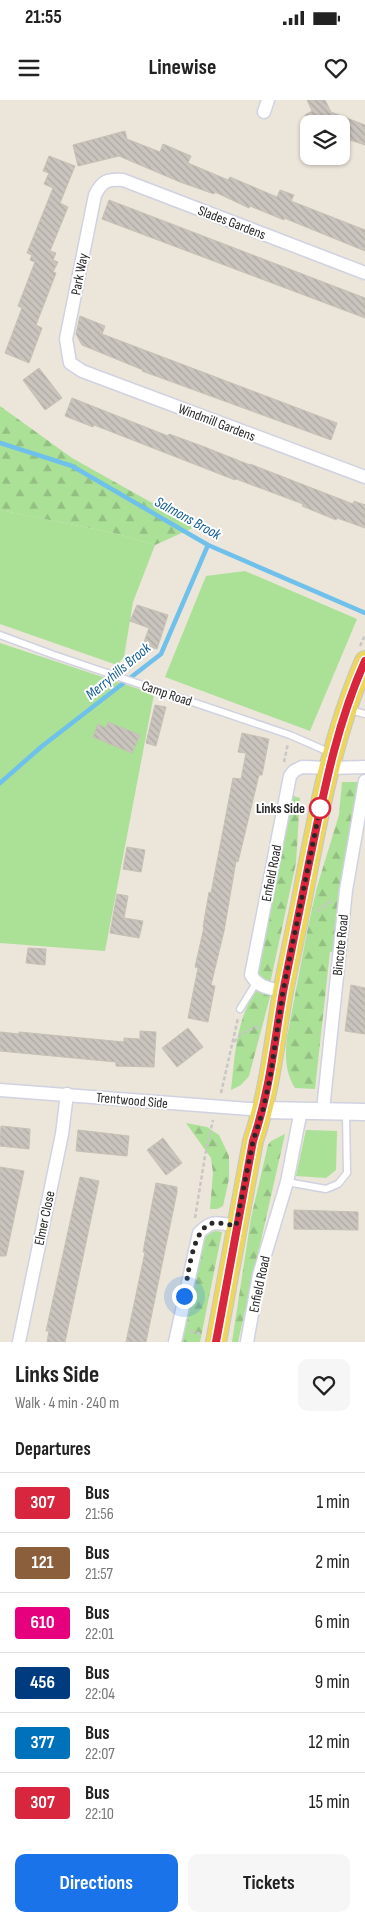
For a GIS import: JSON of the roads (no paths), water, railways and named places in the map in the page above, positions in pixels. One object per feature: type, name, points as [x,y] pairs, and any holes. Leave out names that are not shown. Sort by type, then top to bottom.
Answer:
[{"type":"main road","points":[[216,1342],[236,1226],[253,1141],[263,1110],[283,991],[332,761],[356,711],[365,661]]},
{"type":"street","name":"Slades Gardens","points":[[100,186],[110,179],[123,180],[365,273]]},
{"type":"street","name":"Park Way","points":[[70,363],[66,339],[94,195],[100,186]]},
{"type":"street","name":"Windmill Gardens","points":[[70,363],[82,371],[365,477]]},
{"type":"street","points":[[332,761],[365,767]]},
{"type":"street","name":"Enfield Road","points":[[256,983],[251,975],[290,776],[294,770],[302,766],[332,761]]},
{"type":"street","name":"Bincote Road","points":[[323,1110],[346,890],[365,781]]},
{"type":"street","points":[[256,983],[262,987],[283,991]]},
{"type":"street","name":"Trentwood Side","points":[[0,1090],[263,1110]]},
{"type":"street","name":"Elmer Close","points":[[19,1342],[62,1134],[67,1094]]},
{"type":"street","points":[[263,1110],[365,1112]]},
{"type":"street","name":"Enfield Road","points":[[247,1342],[259,1275],[287,1182],[301,1110]]},
{"type":"street","points":[[175,1342],[199,1234],[207,1225],[214,1222],[236,1226]]},
{"type":"lane","name":"Camp Road","points":[[0,635],[290,735],[323,750],[332,761]]},
{"type":"lane","points":[[240,1009],[256,983]]},
{"type":"lane","points":[[287,1182],[326,1189],[338,1184],[347,1174],[346,1111]]},
{"type":"waterway","name":"Salmons Brook","points":[[0,443],[72,466],[208,545],[365,613]]},
{"type":"waterway","name":"Merryhills Brook","points":[[0,783],[41,747],[161,654],[208,545]]},
{"type":"place","name":"Links Side","points":[[320,808]]}]
